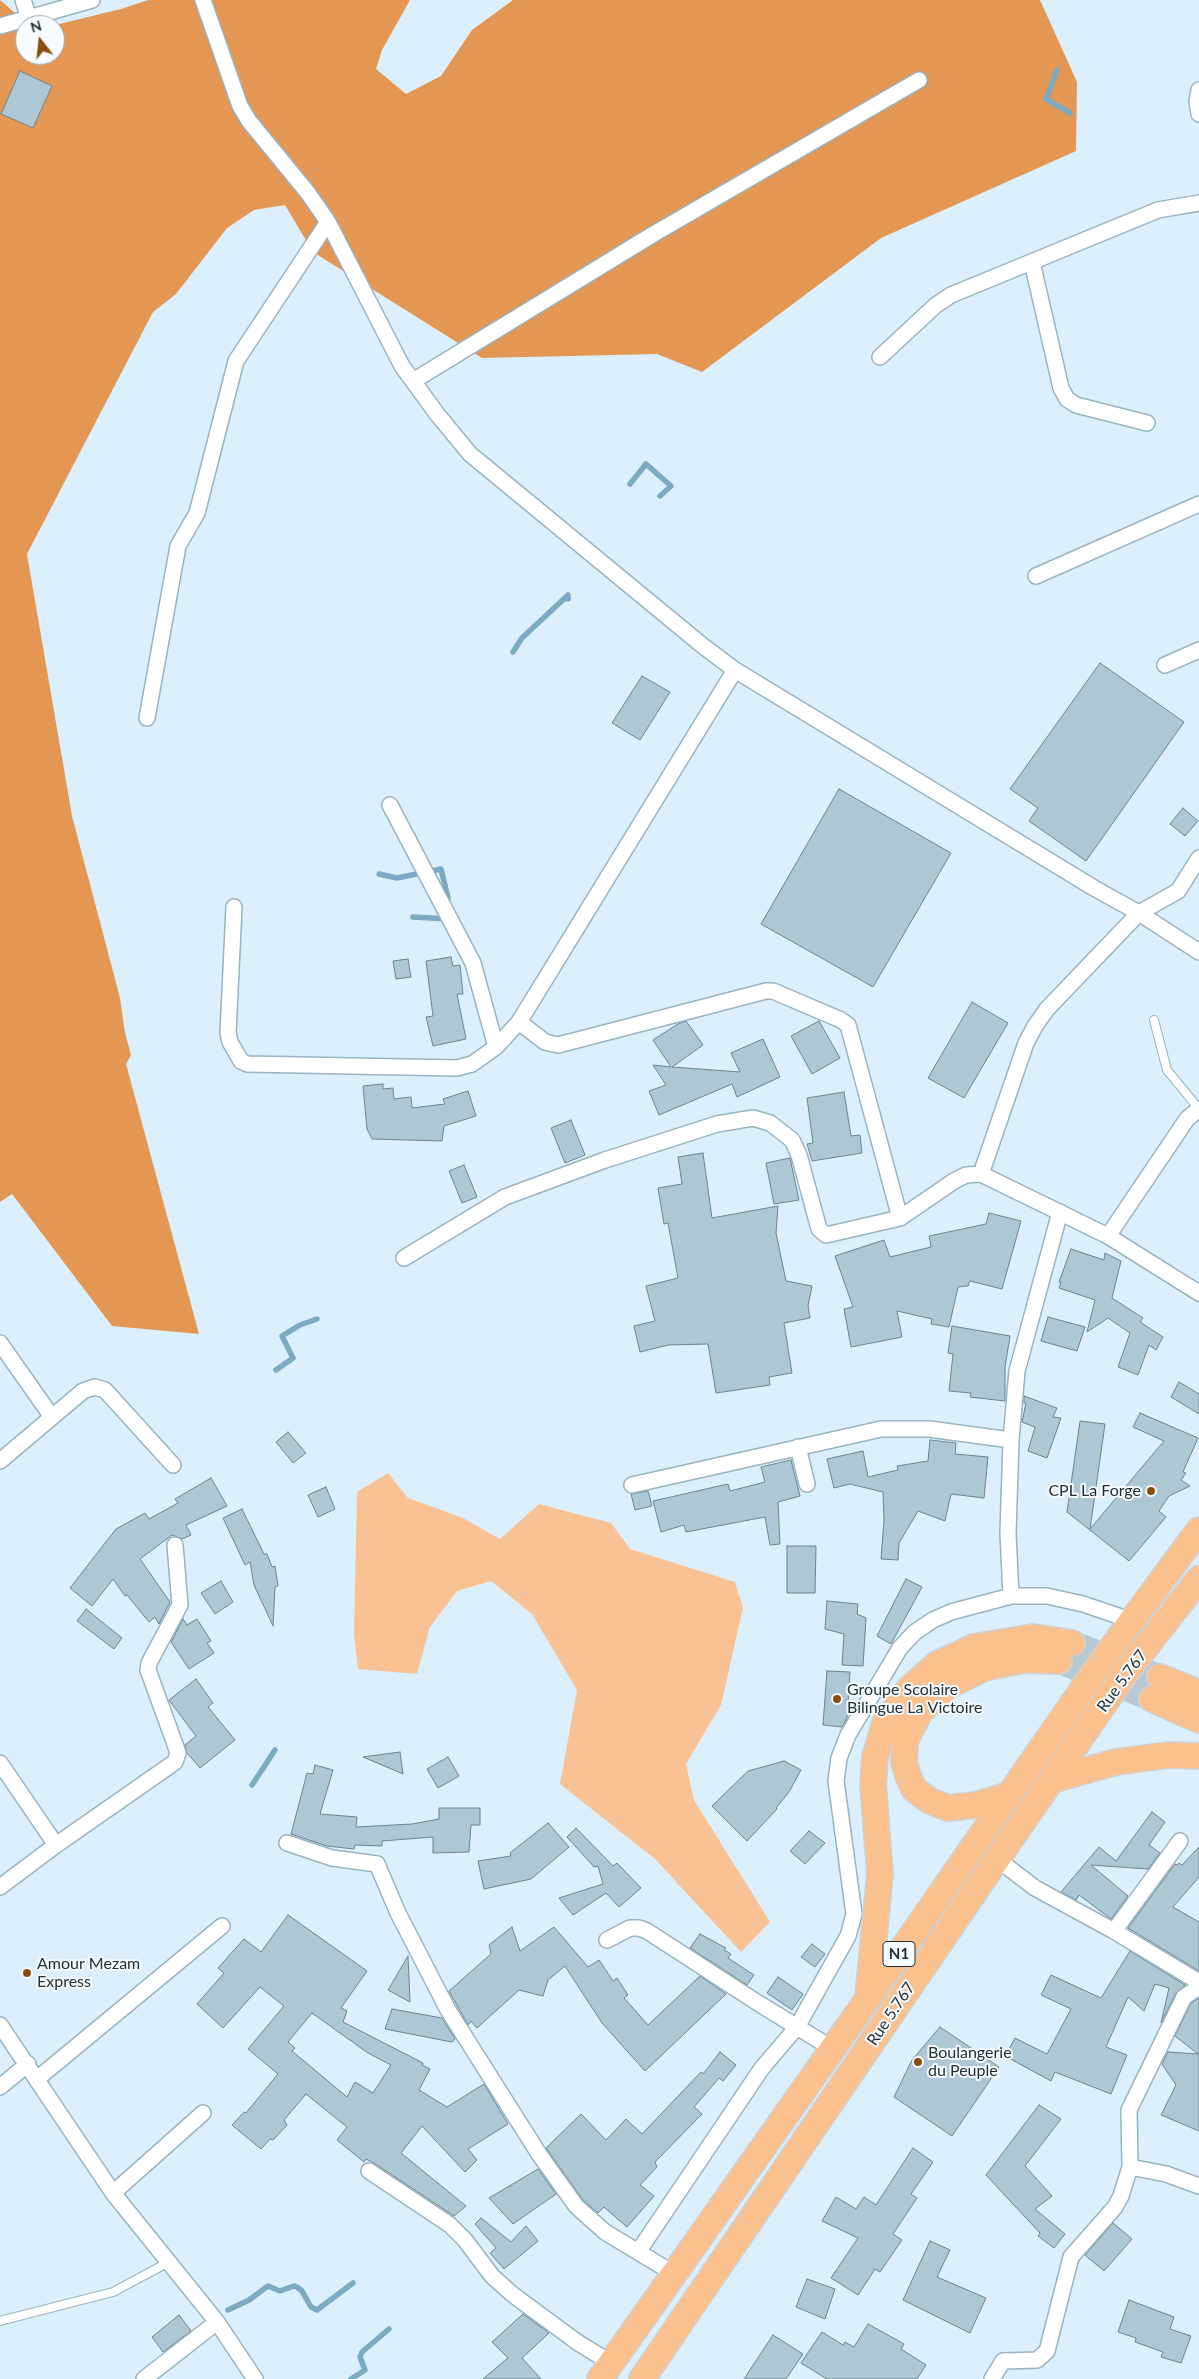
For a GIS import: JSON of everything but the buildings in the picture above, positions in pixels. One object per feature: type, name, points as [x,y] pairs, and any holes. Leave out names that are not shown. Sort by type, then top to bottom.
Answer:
[{"type":"highway","name":"N1","points":[[606,2371],[1009,1795],[1199,1530]]},
{"type":"highway","name":"Rue 5.767","points":[[642,2379],[1127,1671],[1199,1579]]},
{"type":"highway","points":[[867,2000],[880,1874],[873,1784],[875,1758],[885,1723],[909,1689],[937,1664],[974,1647],[1033,1637],[1065,1652],[984,1668],[946,1687],[920,1712],[905,1741],[904,1762],[908,1776],[914,1789],[930,1801],[948,1808],[976,1805],[1009,1795]]},
{"type":"highway","points":[[1199,1693],[1156,1688],[1199,1720]]},
{"type":"highway","points":[[1052,1780],[1116,1762],[1168,1755],[1199,1756]]},
{"type":"street","points":[[23,0],[28,15]]},
{"type":"street","points":[[40,15],[92,0]]},
{"type":"street","points":[[203,0],[240,106],[249,121],[308,193],[328,222],[402,366],[470,454],[703,646],[735,670],[1086,883],[1139,913],[1199,952]]},
{"type":"street","points":[[0,26],[15,22]]},
{"type":"street","points":[[413,381],[652,235],[919,80]]},
{"type":"street","points":[[1199,90],[1197,101],[1199,114]]},
{"type":"street","points":[[880,357],[936,305],[951,295],[1158,210],[1199,203]]},
{"type":"street","points":[[147,718],[178,546],[197,513],[236,361],[328,222]]},
{"type":"street","points":[[1032,262],[1061,388],[1067,399],[1076,405],[1147,423]]},
{"type":"street","points":[[1036,576],[1199,504]]},
{"type":"street","points":[[1165,666],[1199,650]]},
{"type":"street","points":[[234,907],[228,1033],[230,1042],[241,1061],[247,1064],[457,1068],[472,1064],[496,1047],[518,1022],[735,670]]},
{"type":"street","points":[[390,805],[473,963],[496,1047]]},
{"type":"street","points":[[981,1174],[1026,1044],[1035,1026],[1047,1009],[1139,913],[1178,891],[1199,858]]},
{"type":"street","points":[[518,1022],[545,1042],[558,1045],[766,991],[774,991],[841,1020],[848,1025],[900,1218]]},
{"type":"street","points":[[1108,1236],[1187,1119],[1199,1109]]},
{"type":"street","points":[[404,1258],[505,1197],[605,1160],[717,1124],[753,1118],[770,1122],[792,1140],[799,1155],[822,1234],[826,1236],[900,1218],[954,1181],[966,1175],[981,1174],[1108,1236],[1199,1293]]},
{"type":"street","points":[[1011,1596],[1008,1533],[1011,1440],[1017,1371],[1060,1212]]},
{"type":"street","points":[[0,1343],[52,1417]]},
{"type":"street","points":[[0,1461],[83,1391],[95,1387],[105,1390],[174,1465]]},
{"type":"street","points":[[632,1485],[881,1429],[929,1429],[1011,1440]]},
{"type":"street","points":[[798,1448],[808,1484]]},
{"type":"street","points":[[0,1887],[56,1845],[175,1762],[178,1753],[148,1670],[149,1663],[180,1605],[175,1545]]},
{"type":"street","points":[[638,2252],[762,2068],[797,2027],[848,1936],[854,1914],[836,1781],[839,1758],[848,1735],[900,1648],[915,1632],[933,1620],[951,1612],[1011,1596],[1047,1596],[1083,1604],[1133,1621]]},
{"type":"street","points":[[0,1762],[56,1845]]},
{"type":"street","points":[[1114,1931],[1180,1841]]},
{"type":"street","points":[[287,1842],[332,1858],[377,1864],[398,1913],[448,2010],[539,2154],[576,2206],[606,2232],[673,2273]]},
{"type":"street","points":[[997,1859],[1034,1888],[1114,1931],[1199,1982]]},
{"type":"street","points":[[37,2079],[222,1926]]},
{"type":"street","points":[[607,1940],[630,1928],[648,1931],[833,2049]]},
{"type":"street","points":[[992,2379],[1003,2361],[1037,2360],[1043,2357],[1047,2351],[1072,2257],[1115,2207],[1130,2167],[1129,2110],[1184,1998],[1199,1987]]},
{"type":"street","points":[[0,2025],[113,2193],[217,2322],[255,2379]]},
{"type":"street","points":[[0,2087],[28,2064]]},
{"type":"street","points":[[113,2193],[203,2113]]},
{"type":"street","points":[[1130,2167],[1166,2174],[1199,2186]]},
{"type":"street","points":[[369,2170],[450,2225],[465,2240],[492,2276],[512,2294],[577,2342],[606,2371]]},
{"type":"street","points":[[144,2379],[217,2322]]},
{"type":"lane","points":[[1154,1020],[1167,1070],[1199,1109]]},
{"type":"lane","points":[[0,2321],[113,2292],[169,2262]]},
{"type":"shaded area","points":[[0,0],[17,15],[15,15],[15,65],[65,65],[65,23],[121,9],[148,0],[410,0],[382,50],[376,69],[406,94],[441,76],[472,30],[513,0],[1040,0],[1077,82],[1076,151],[881,238],[702,372],[657,354],[482,358],[313,252],[285,205],[254,210],[227,228],[176,294],[153,312],[27,554],[72,816],[120,998],[125,1033],[131,1055],[126,1064],[199,1334],[112,1326],[12,1194],[0,1202]]},
{"type":"shaded area","points":[[388,1473],[408,1498],[463,1518],[500,1539],[539,1504],[611,1523],[630,1549],[735,1582],[743,1608],[721,1705],[686,1764],[694,1800],[770,1922],[741,1952],[655,1859],[560,1784],[577,1690],[532,1614],[491,1581],[457,1591],[430,1627],[417,1674],[358,1669],[354,1633],[357,1492]]},
{"type":"waterway","points":[[1057,70],[1046,99],[1070,113]]},
{"type":"waterway","points":[[630,484],[646,464],[671,486],[660,496]]},
{"type":"waterway","points":[[513,652],[522,638],[568,595],[568,599]]},
{"type":"waterway","points":[[379,874],[397,878],[441,869],[448,898],[447,905]]},
{"type":"waterway","points":[[413,917],[448,919]]},
{"type":"waterway","points":[[276,1370],[293,1358],[282,1336],[300,1325],[317,1319]]},
{"type":"waterway","points":[[252,1785],[275,1750]]},
{"type":"waterway","points":[[228,2310],[249,2300],[268,2286],[280,2291],[294,2286],[297,2287],[302,2291],[311,2307],[317,2310],[353,2283]]},
{"type":"waterway","points":[[351,2379],[365,2370],[360,2357],[362,2352],[389,2329]]},
{"type":"tunnel","points":[[1072,1643],[1160,1677]]},
{"type":"tunnel","points":[[1059,1661],[1152,1699]]},
{"type":"place","name":"CPL La Forge","points":[[1151,1491]]},
{"type":"place","name":"Groupe Scolaire Bilingue La Victoire","points":[[837,1699]]},
{"type":"place","name":"Amour Mezam Express","points":[[27,1973]]},
{"type":"place","name":"Boulangerie du Peuple","points":[[918,2062]]}]
